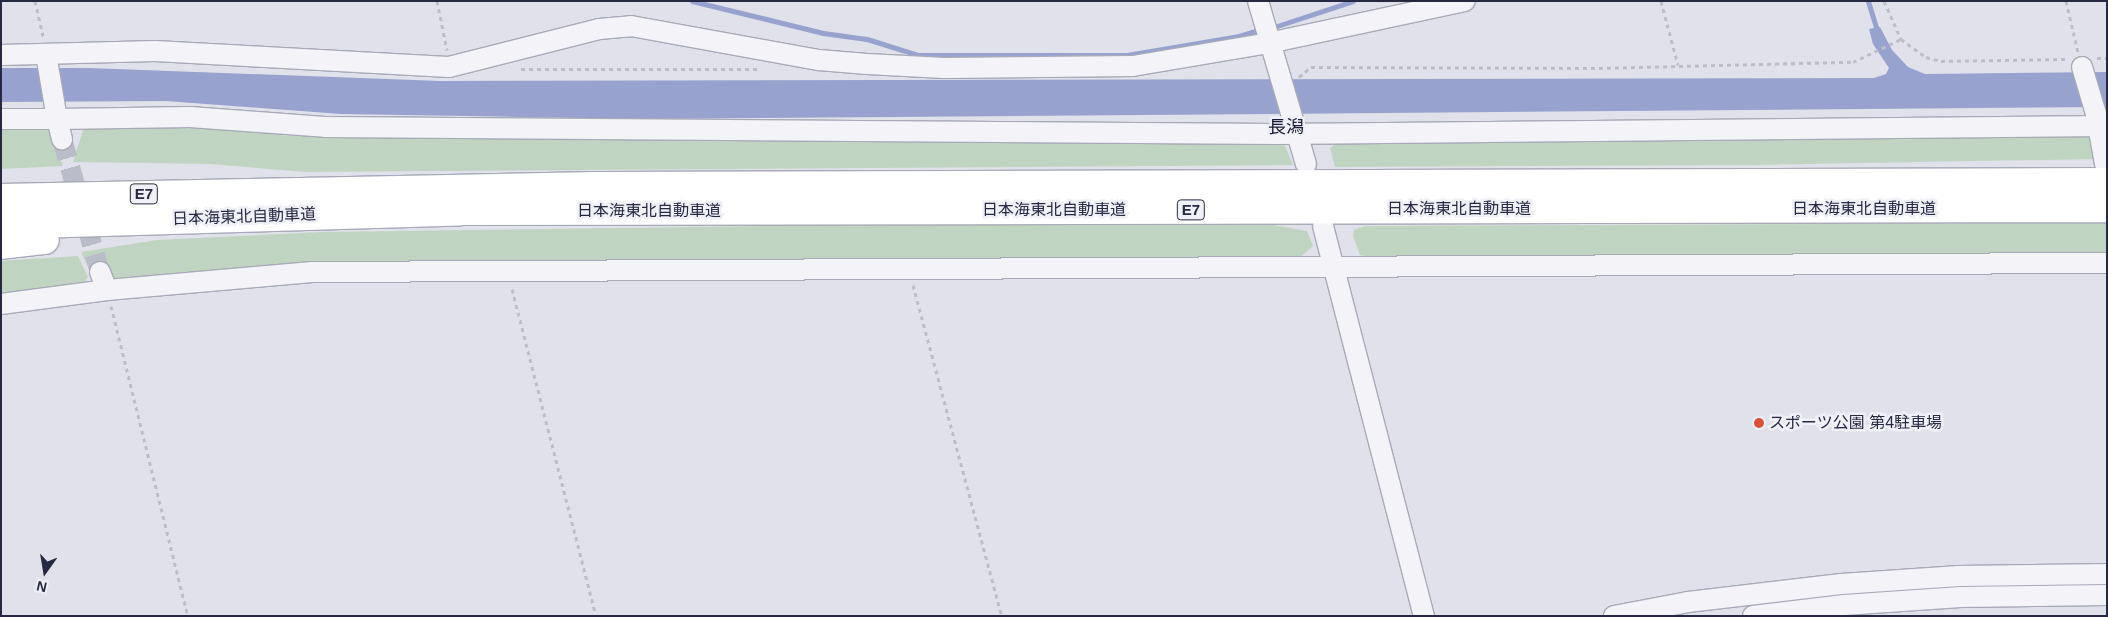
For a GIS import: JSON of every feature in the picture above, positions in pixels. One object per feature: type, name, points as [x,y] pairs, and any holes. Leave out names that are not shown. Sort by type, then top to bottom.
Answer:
[{"type":"highway","name":"日本海東北自動車道","points":[[1,198],[287,190],[595,186],[2106,173]]},
{"type":"highway","points":[[1,187],[163,185],[287,190]]},
{"type":"highway","name":"日本海東北自動車道","points":[[1,225],[275,215],[460,212],[2107,208]]},
{"type":"highway","points":[[1,245],[275,215]]},
{"type":"street","points":[[1,55],[155,51],[449,67],[599,29],[631,26],[819,60],[944,68],[1133,66],[1264,25],[1465,1]]},
{"type":"street","points":[[1264,25],[1294,131],[1306,164]]},
{"type":"street","points":[[46,54],[62,139]]},
{"type":"street","points":[[2081,63],[2100,122],[2106,173]]},
{"type":"street","points":[[1,119],[56,115],[190,116],[325,127],[1294,131],[2100,122]]},
{"type":"street","points":[[1323,226],[1424,616]]},
{"type":"street","points":[[1,304],[107,290],[312,272],[908,267],[2107,263]]},
{"type":"street","points":[[100,272],[107,290]]},
{"type":"street","points":[[1614,616],[1688,602],[1842,584],[1959,576],[2107,574]]},
{"type":"street","points":[[1753,616],[1844,605],[1961,597],[2107,595]]},
{"type":"path","points":[[35,1],[46,54]]},
{"type":"path","points":[[437,1],[449,67]]},
{"type":"path","points":[[1661,1],[1678,65]]},
{"type":"path","points":[[1884,1],[1901,39],[1918,52],[1941,61],[2081,63],[2107,58]]},
{"type":"path","points":[[2066,1],[2081,63]]},
{"type":"path","points":[[1301,74],[1311,67],[1853,62],[1901,39]]},
{"type":"path","points":[[514,68],[767,69]]},
{"type":"path","points":[[908,267],[1002,616]]},
{"type":"path","points":[[509,271],[596,616]]},
{"type":"path","points":[[107,290],[188,616]]},
{"type":"green space","points":[[181,125],[291,136],[1282,139],[1293,165],[305,172],[210,164],[73,162],[84,127]]},
{"type":"green space","points":[[1,126],[51,129],[63,166],[1,169]]},
{"type":"green space","points":[[1346,136],[2089,136],[2097,159],[1754,165],[1335,167],[1330,148]]},
{"type":"green space","points":[[2107,223],[2107,268],[1386,260],[1360,255],[1353,236],[1354,230],[1365,226]]},
{"type":"green space","points":[[842,225],[1273,225],[1307,231],[1313,246],[1296,261],[122,285],[107,271],[87,265],[81,252],[157,240],[322,232]]},
{"type":"green space","points":[[78,256],[88,277],[81,286],[1,296],[1,261]]},
{"type":"water","points":[[1880,27],[1892,50],[1908,67],[1925,74],[2107,72],[2107,107],[652,119],[341,114],[166,101],[1,102],[1,68],[89,68],[440,81],[1874,78],[1886,74],[1889,68],[1873,44],[1869,29]]},
{"type":"waterway","points":[[692,1],[823,33],[867,39],[918,55],[1127,55],[1239,36],[1262,29]]},
{"type":"waterway","points":[[1271,28],[1353,1]]},
{"type":"waterway","points":[[1868,1],[1878,34]]},
{"type":"tunnel","points":[[62,139],[100,272]]},
{"type":"place","name":"スポーツ公園 第4駐車場","points":[[1759,423]]},
{"type":"district","name":"長潟","points":[[1286,127]]}]
